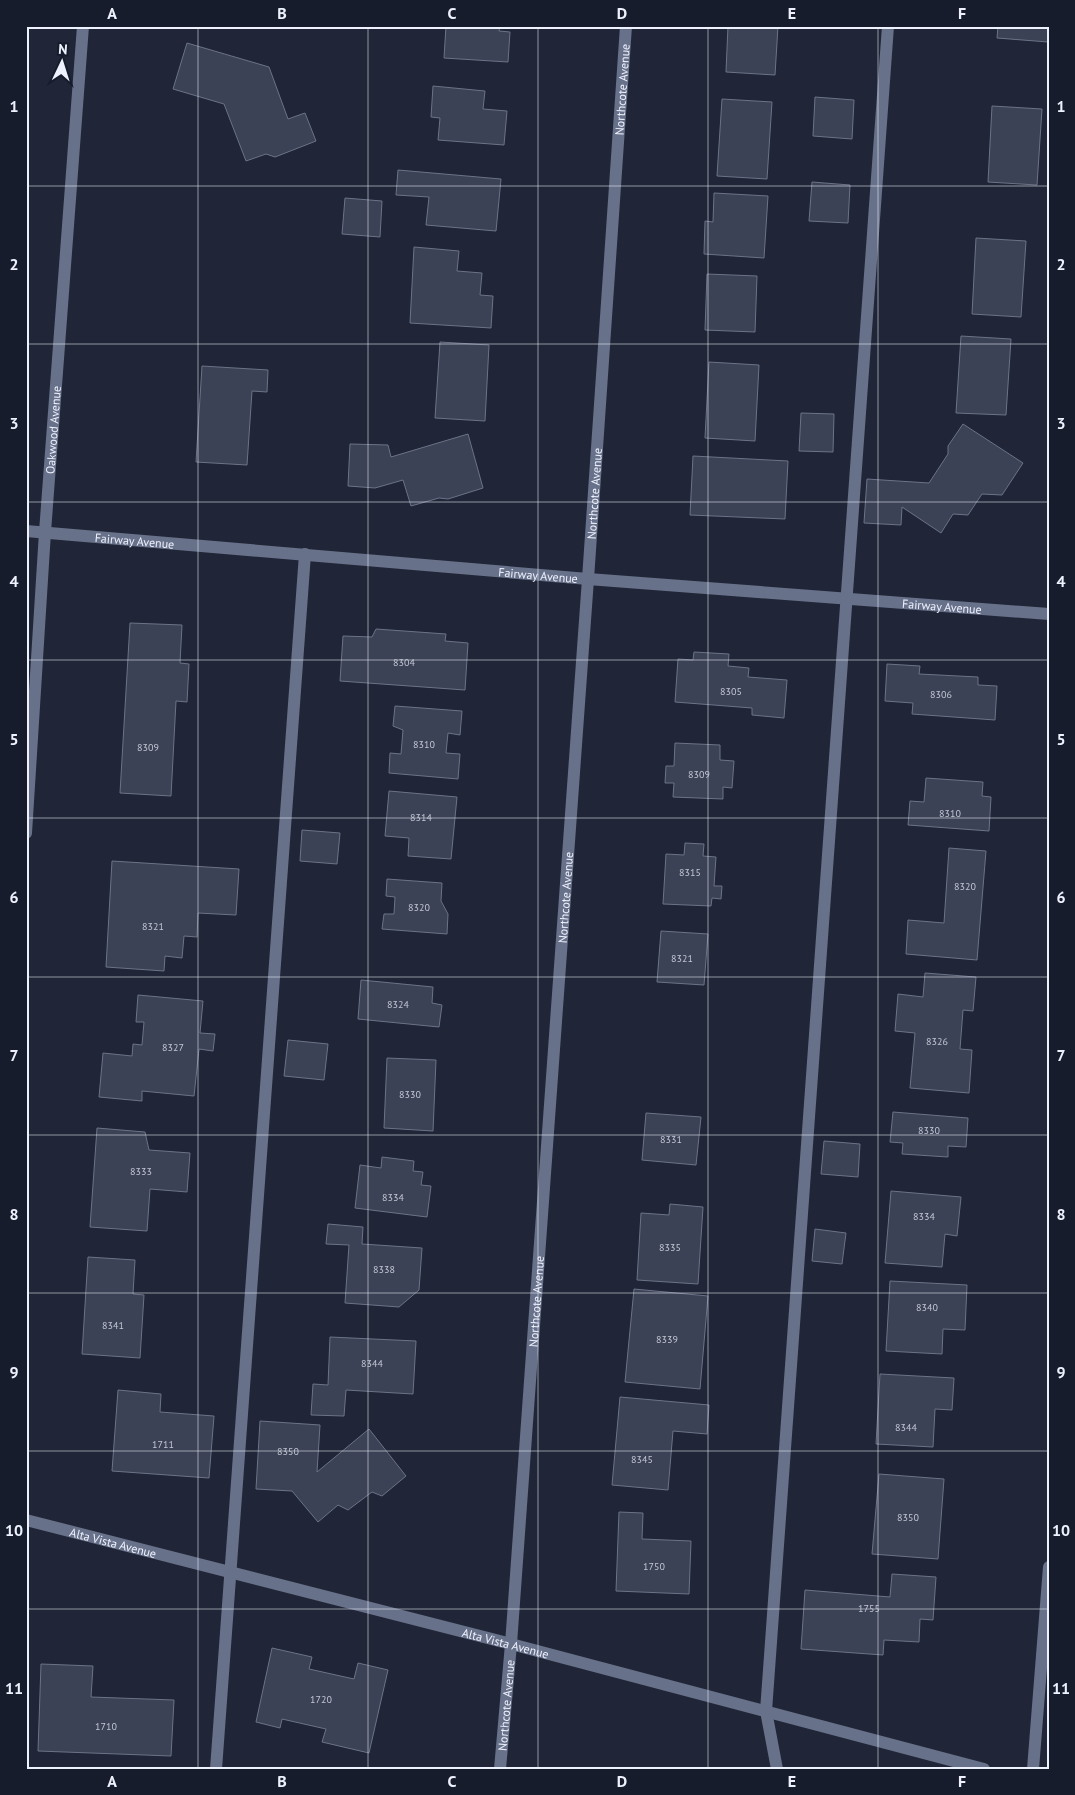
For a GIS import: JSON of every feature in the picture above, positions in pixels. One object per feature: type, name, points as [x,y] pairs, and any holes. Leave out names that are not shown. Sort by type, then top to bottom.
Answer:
[{"type":"street","name":"Oakwood Avenue","points":[[26,833],[45,532],[83,26]]},
{"type":"street","name":"Northcote Avenue","points":[[500,1769],[511,1644],[626,26]]},
{"type":"street","points":[[777,1769],[766,1711],[888,26]]},
{"type":"street","name":"Fairway Avenue","points":[[26,531],[1049,614]]},
{"type":"street","points":[[216,1769],[305,554]]},
{"type":"street","name":"Alta Vista Avenue","points":[[26,1520],[511,1644],[984,1769]]},
{"type":"street","points":[[1033,1769],[1049,1567]]},
{"type":"building","points":[[446,26],[500,26],[499,31],[510,32],[508,62],[444,58]]},
{"type":"building","points":[[728,26],[778,26],[775,75],[726,72]]},
{"type":"building","points":[[998,26],[1049,26],[1048,42],[997,38]]},
{"type":"building","points":[[187,43],[269,67],[288,119],[305,113],[316,141],[275,157],[266,154],[246,161],[224,104],[173,89]]},
{"type":"building","points":[[433,86],[485,91],[483,109],[507,111],[504,145],[438,140],[440,118],[431,117]]},
{"type":"building","points":[[815,97],[854,100],[852,139],[813,136]]},
{"type":"building","points":[[722,99],[772,102],[767,179],[717,176]]},
{"type":"building","points":[[992,106],[1042,109],[1037,185],[988,182]]},
{"type":"building","points":[[398,170],[501,179],[496,231],[426,225],[429,197],[396,195]]},
{"type":"building","points":[[812,182],[850,185],[848,223],[809,221]]},
{"type":"building","points":[[714,193],[768,196],[764,258],[704,254],[705,221],[713,222]]},
{"type":"building","points":[[345,198],[382,201],[380,237],[342,234]]},
{"type":"building","points":[[976,238],[1026,241],[1021,317],[972,314]]},
{"type":"building","points":[[414,247],[459,251],[457,271],[482,273],[480,295],[493,296],[491,328],[410,323]]},
{"type":"building","points":[[707,274],[757,276],[755,332],[705,330]]},
{"type":"building","points":[[961,336],[1011,339],[1006,415],[956,413]]},
{"type":"building","points":[[440,342],[489,345],[485,421],[435,418]]},
{"type":"building","points":[[709,362],[759,365],[755,441],[705,438]]},
{"type":"building","points":[[202,366],[268,370],[267,392],[252,391],[247,465],[196,462]]},
{"type":"building","points":[[801,413],[834,414],[833,452],[799,451]]},
{"type":"building","points":[[963,424],[1023,463],[1002,495],[982,494],[968,515],[953,514],[941,533],[902,507],[901,525],[864,523],[867,479],[929,483],[948,454],[948,446]]},
{"type":"building","points":[[468,434],[483,488],[448,499],[439,498],[411,506],[403,480],[375,488],[348,486],[350,444],[388,445],[391,457]]},
{"type":"building","points":[[693,456],[788,461],[785,519],[690,515]]},
{"type":"building","points":[[130,623],[182,625],[180,663],[189,664],[187,702],[176,701],[171,796],[120,793]]},
{"type":"building","points":[[376,629],[446,634],[445,641],[468,643],[465,690],[340,681],[343,636],[372,637]]},
{"type":"building","points":[[694,652],[729,654],[728,666],[749,668],[748,677],[787,680],[784,718],[752,715],[752,708],[675,702],[678,659],[693,660]]},
{"type":"building","points":[[887,664],[920,666],[919,674],[978,677],[978,685],[997,686],[995,720],[912,714],[913,703],[885,701]]},
{"type":"building","points":[[395,706],[462,711],[460,735],[448,733],[446,753],[460,754],[458,779],[389,773],[390,753],[401,754],[403,730],[393,726]]},
{"type":"building","points":[[675,743],[720,745],[720,760],[734,761],[732,788],[723,787],[723,799],[673,797],[674,783],[665,783],[666,766],[674,766]]},
{"type":"building","points":[[926,778],[983,782],[982,796],[991,797],[989,831],[908,825],[910,801],[924,802]]},
{"type":"building","points":[[389,791],[457,797],[451,859],[408,856],[409,838],[385,836]]},
{"type":"building","points":[[302,830],[340,833],[337,864],[300,861]]},
{"type":"building","points":[[685,843],[704,844],[703,856],[716,857],[714,886],[722,886],[721,899],[712,898],[711,906],[663,904],[666,854],[684,855]]},
{"type":"building","points":[[949,848],[986,851],[977,960],[906,954],[908,920],[944,923]]},
{"type":"building","points":[[112,861],[239,869],[236,915],[198,913],[197,937],[184,936],[182,958],[165,956],[164,971],[106,967]]},
{"type":"building","points":[[387,879],[442,883],[441,901],[448,914],[447,934],[382,929],[384,914],[394,914],[395,897],[386,896]]},
{"type":"building","points":[[661,931],[708,934],[704,985],[657,982]]},
{"type":"building","points":[[925,973],[976,977],[973,1011],[963,1010],[960,1049],[972,1050],[969,1093],[910,1088],[915,1033],[895,1031],[898,994],[923,997]]},
{"type":"building","points":[[361,980],[433,987],[432,1003],[442,1005],[439,1027],[358,1019]]},
{"type":"building","points":[[138,995],[203,1001],[200,1033],[215,1034],[213,1051],[199,1049],[194,1096],[142,1091],[142,1101],[99,1097],[103,1053],[132,1056],[133,1044],[142,1045],[144,1022],[136,1022]]},
{"type":"building","points":[[288,1040],[328,1044],[324,1080],[284,1076]]},
{"type":"building","points":[[387,1058],[436,1060],[433,1131],[384,1128]]},
{"type":"building","points":[[893,1112],[968,1118],[966,1147],[948,1146],[948,1157],[902,1154],[903,1143],[890,1142]]},
{"type":"building","points":[[646,1113],[701,1117],[696,1165],[642,1160]]},
{"type":"building","points":[[97,1128],[145,1132],[149,1150],[190,1153],[187,1192],[150,1189],[147,1231],[90,1227]]},
{"type":"building","points":[[824,1141],[860,1144],[858,1177],[821,1174]]},
{"type":"building","points":[[382,1157],[414,1161],[413,1171],[423,1172],[421,1185],[431,1186],[427,1217],[355,1208],[360,1165],[381,1168]]},
{"type":"building","points":[[891,1191],[961,1197],[957,1236],[945,1234],[942,1267],[885,1263]]},
{"type":"building","points":[[670,1204],[703,1207],[698,1284],[637,1280],[641,1213],[669,1215]]},
{"type":"building","points":[[328,1224],[363,1227],[362,1244],[422,1248],[419,1290],[399,1307],[345,1303],[349,1245],[326,1244]]},
{"type":"building","points":[[815,1229],[846,1233],[842,1264],[812,1261]]},
{"type":"building","points":[[88,1257],[135,1260],[133,1294],[144,1295],[140,1358],[82,1354]]},
{"type":"building","points":[[890,1281],[967,1285],[965,1330],[943,1329],[942,1354],[886,1351]]},
{"type":"building","points":[[634,1289],[708,1296],[700,1389],[625,1382]]},
{"type":"building","points":[[330,1337],[416,1341],[413,1394],[346,1390],[344,1416],[311,1415],[313,1384],[328,1385]]},
{"type":"building","points":[[880,1374],[954,1378],[952,1410],[935,1409],[933,1447],[876,1444]]},
{"type":"building","points":[[118,1390],[161,1394],[160,1412],[214,1416],[209,1478],[112,1471]]},
{"type":"building","points":[[620,1397],[709,1405],[707,1434],[673,1431],[668,1490],[612,1485]]},
{"type":"building","points":[[260,1421],[320,1425],[317,1472],[369,1429],[406,1476],[382,1496],[372,1492],[348,1510],[338,1505],[318,1522],[292,1491],[256,1489]]},
{"type":"building","points":[[879,1474],[944,1479],[938,1559],[872,1554]]},
{"type":"building","points":[[619,1512],[643,1513],[642,1539],[691,1541],[689,1594],[616,1591]]},
{"type":"building","points":[[892,1574],[936,1577],[933,1620],[920,1619],[919,1642],[884,1640],[883,1655],[801,1649],[805,1590],[890,1597]]},
{"type":"building","points":[[272,1648],[312,1657],[309,1669],[354,1679],[358,1663],[388,1670],[369,1753],[322,1742],[326,1729],[282,1719],[280,1728],[256,1722]]},
{"type":"building","points":[[41,1664],[93,1666],[91,1697],[174,1700],[171,1756],[38,1751]]}]
